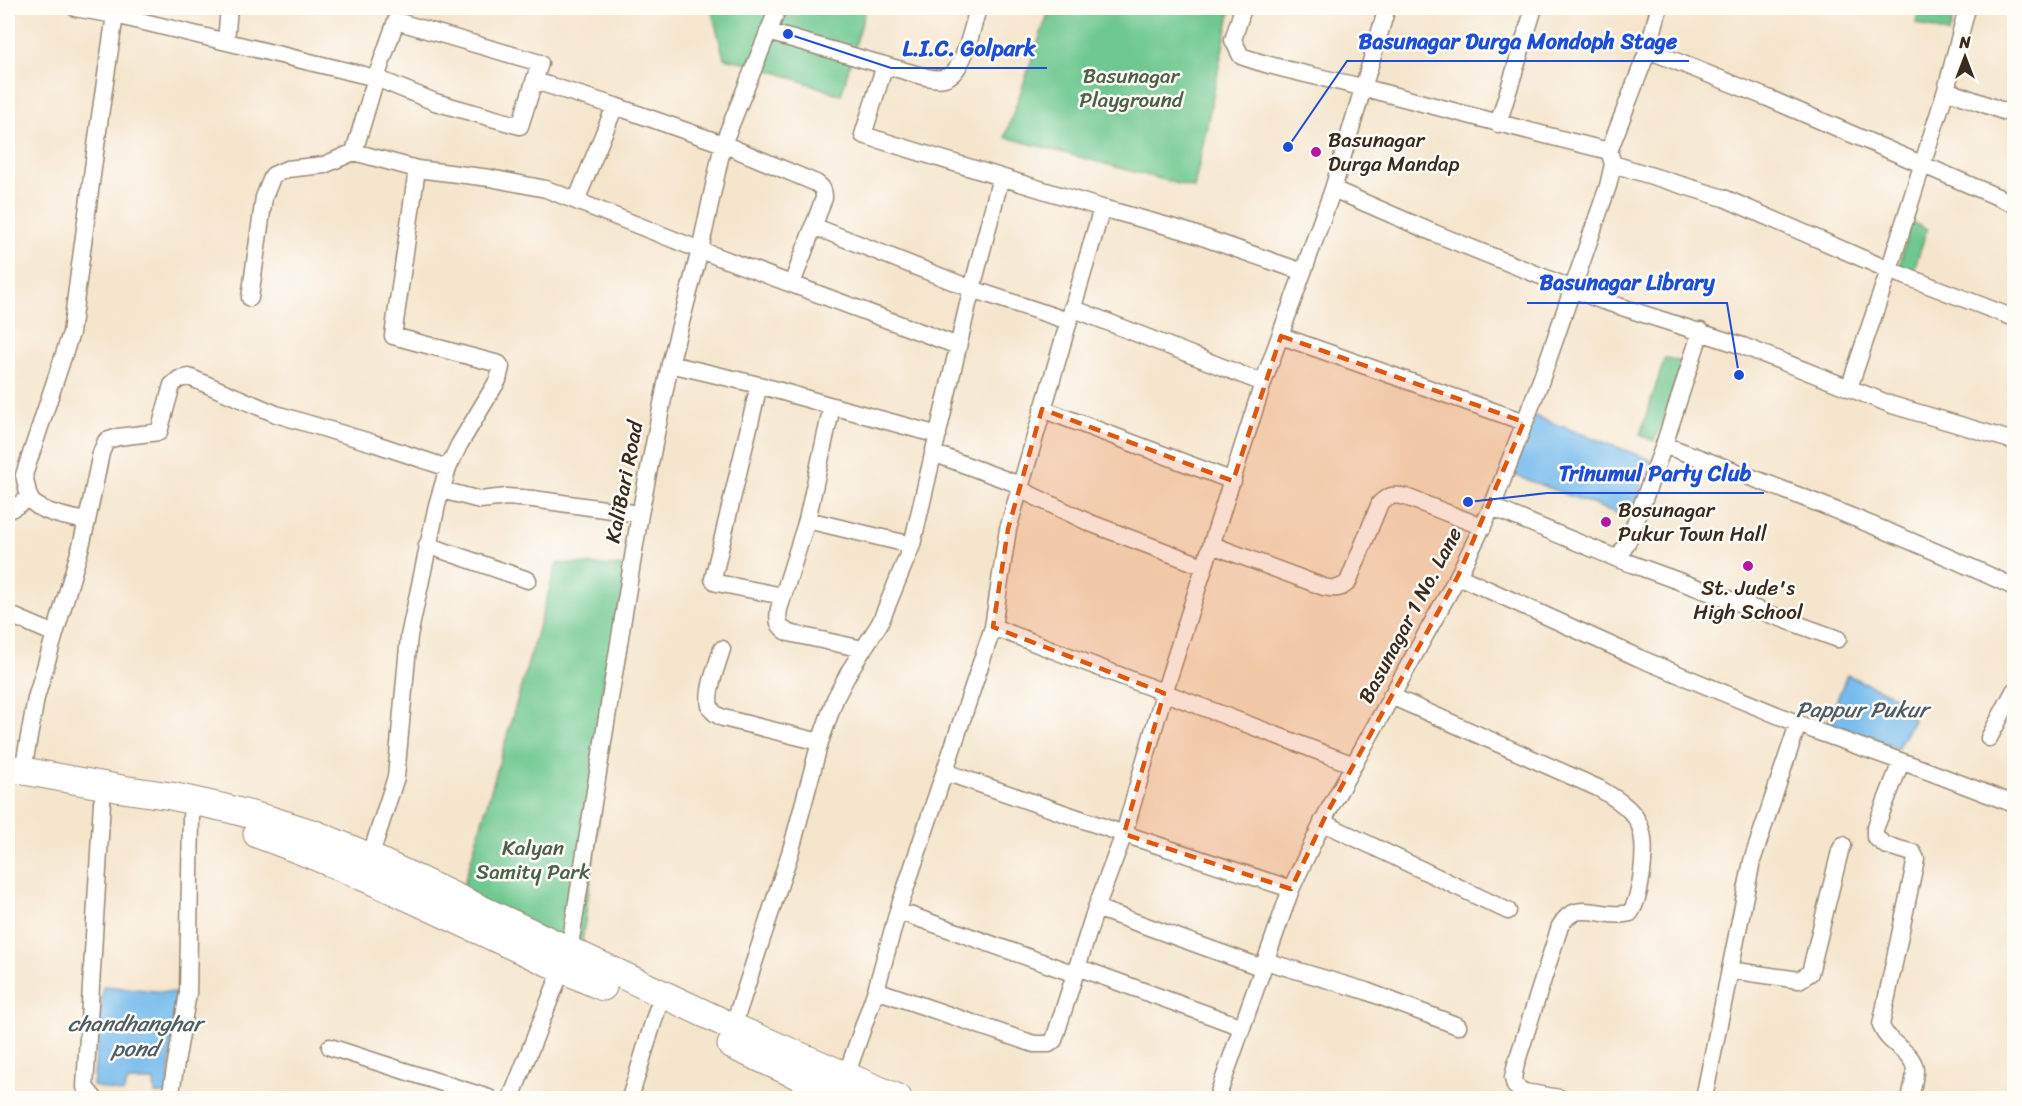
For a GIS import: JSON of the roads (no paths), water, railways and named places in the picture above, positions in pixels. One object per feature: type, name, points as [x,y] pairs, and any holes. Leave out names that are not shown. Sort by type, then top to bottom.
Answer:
[{"type":"main road","points":[[12,775],[171,796],[237,811],[315,834],[370,857],[657,1010],[846,1087],[898,1098]]},
{"type":"main road","points":[[12,775],[102,802],[191,816],[255,834],[300,850],[733,1027],[846,1087]]},
{"type":"street","points":[[75,8],[116,11],[376,78],[435,102],[520,126],[540,63],[399,21],[394,24],[376,78],[354,152]]},
{"type":"street","points":[[226,41],[229,8]]},
{"type":"street","name":"KaliBari Road","points":[[511,1098],[566,960],[640,514],[670,364],[700,250],[723,144],[778,8]]},
{"type":"street","points":[[768,32],[941,80],[951,76],[959,68],[978,8]]},
{"type":"street","points":[[1243,8],[1233,40],[1241,56],[1498,124],[1611,158],[1725,198],[1889,270],[2014,318]]},
{"type":"street","points":[[876,990],[1034,1044],[1049,1044],[1054,1040],[1096,908],[1124,834],[1203,566],[1233,481],[1263,383],[1333,189],[1387,8]]},
{"type":"street","points":[[1498,124],[1534,8]]},
{"type":"street","name":"Basunagar 1 No. Lane","points":[[1217,1098],[1291,889],[1322,822],[1458,576],[1492,507],[1541,380],[1608,186],[1611,158],[1648,50],[1659,8]]},
{"type":"street","points":[[1849,388],[1924,164],[1967,8]]},
{"type":"street","points":[[87,521],[64,517],[39,507],[30,498],[24,476],[71,333],[116,11]]},
{"type":"street","points":[[1648,50],[1924,164],[2014,204]]},
{"type":"street","points":[[885,65],[863,135],[1182,230],[1303,272]]},
{"type":"street","points":[[535,81],[723,144],[816,183],[821,187],[824,198],[792,284]]},
{"type":"street","points":[[1946,90],[2014,114]]},
{"type":"street","points":[[576,201],[615,106]]},
{"type":"street","points":[[250,298],[264,197],[273,175],[287,169],[324,165],[354,152],[417,169],[490,178],[546,189],[700,250],[958,346]]},
{"type":"street","points":[[370,857],[396,777],[409,636],[427,545],[448,468],[498,380],[501,367],[499,364],[452,350],[393,336],[417,169]]},
{"type":"street","points":[[733,1027],[791,850],[820,742],[835,699],[880,623],[912,545],[958,346],[1001,177]]},
{"type":"street","points":[[1333,189],[1473,249],[1628,310],[1743,346],[1892,405],[2014,441]]},
{"type":"street","points":[[846,1087],[898,911],[993,627],[1002,559],[1019,487],[1102,208]]},
{"type":"street","points":[[813,226],[972,289],[1070,314],[1263,383]]},
{"type":"street","points":[[1618,559],[1630,537],[1664,445],[1701,332]]},
{"type":"street","points":[[1281,336],[1524,422]]},
{"type":"street","points":[[670,364],[759,385],[938,435]]},
{"type":"street","points":[[12,775],[81,546],[101,453],[106,441],[118,437],[159,432],[172,385],[179,379],[189,377],[276,414],[373,442],[448,468]]},
{"type":"street","points":[[759,385],[713,579],[717,583],[783,596]]},
{"type":"street","points":[[832,406],[807,520],[777,620],[779,627],[789,633],[863,649]]},
{"type":"street","points":[[1042,409],[1233,481]]},
{"type":"street","points":[[1664,445],[1737,471],[1933,550],[2014,587]]},
{"type":"street","points":[[933,453],[1019,487],[1090,523],[1203,566]]},
{"type":"street","points":[[442,490],[480,500],[507,497],[533,499],[640,514]]},
{"type":"street","points":[[1212,545],[1324,587],[1335,589],[1347,582],[1380,503],[1387,496],[1397,495],[1483,527]]},
{"type":"street","points":[[8,509],[30,498]]},
{"type":"street","points":[[1492,507],[1618,559],[1838,639]]},
{"type":"street","points":[[807,520],[912,545]]},
{"type":"street","points":[[427,545],[528,580]]},
{"type":"street","points":[[1458,576],[1640,658],[1798,724],[2014,804]]},
{"type":"street","points":[[8,614],[55,634]]},
{"type":"street","points":[[993,627],[1353,765]]},
{"type":"street","points":[[722,649],[709,695],[712,712],[723,718],[820,742]]},
{"type":"street","points":[[1989,738],[2014,691]]},
{"type":"street","points":[[1391,696],[1598,788],[1628,808],[1643,833],[1645,850],[1636,905],[1630,913],[1622,915],[1580,911],[1570,912],[1564,918],[1519,1053],[1513,1078],[1515,1086],[1524,1092],[1560,1098]]},
{"type":"street","points":[[1704,1098],[1752,861],[1798,724]]},
{"type":"street","points":[[1901,762],[1875,829],[1875,837],[1885,845],[1912,853],[1916,859],[1881,1025],[1888,1039],[1911,1057],[1914,1064],[1914,1082],[1910,1098]]},
{"type":"street","points":[[945,772],[1291,889]]},
{"type":"street","points":[[94,1098],[85,1087],[102,802]]},
{"type":"street","points":[[170,1098],[188,993],[191,816]]},
{"type":"street","points":[[1322,822],[1508,910]]},
{"type":"street","points":[[1731,970],[1799,980],[1810,973],[1843,845]]},
{"type":"street","points":[[1096,908],[1264,964],[1366,991],[1458,1026]]},
{"type":"street","points":[[898,911],[1242,1028]]},
{"type":"street","points":[[630,1098],[657,1010]]},
{"type":"street","points":[[330,1047],[489,1098]]},
{"type":"water","points":[[1534,416],[1651,460],[1629,518],[1512,474]]},
{"type":"water","name":"Pappur Pukur","points":[[1847,675],[1899,698],[1913,720],[1897,749],[1828,722]]},
{"type":"water","name":"chandhanghar pond","points":[[103,986],[176,993],[168,1094],[155,1094],[154,1081],[128,1081],[123,1093],[93,1086]]},
{"type":"place","name":"L.I.C. Golpark","points":[[788,34]]},
{"type":"place","name":"Basunagar Durga Mondoph Stage","points":[[1288,147]]},
{"type":"place","name":"Basunagar Durga Mandap","points":[[1316,152]]},
{"type":"place","name":"Basunagar Library","points":[[1739,375]]},
{"type":"place","name":"Trinumul Party Club","points":[[1468,502]]},
{"type":"place","name":"Bosunagar Pukur Town Hall","points":[[1606,522]]},
{"type":"place","name":"St. Jude's High School","points":[[1748,566]]},
{"type":"park label","name":"Basunagar Playground","points":[[1131,88]]},
{"type":"park label","name":"Kalyan Samity Park","points":[[533,860]]}]
